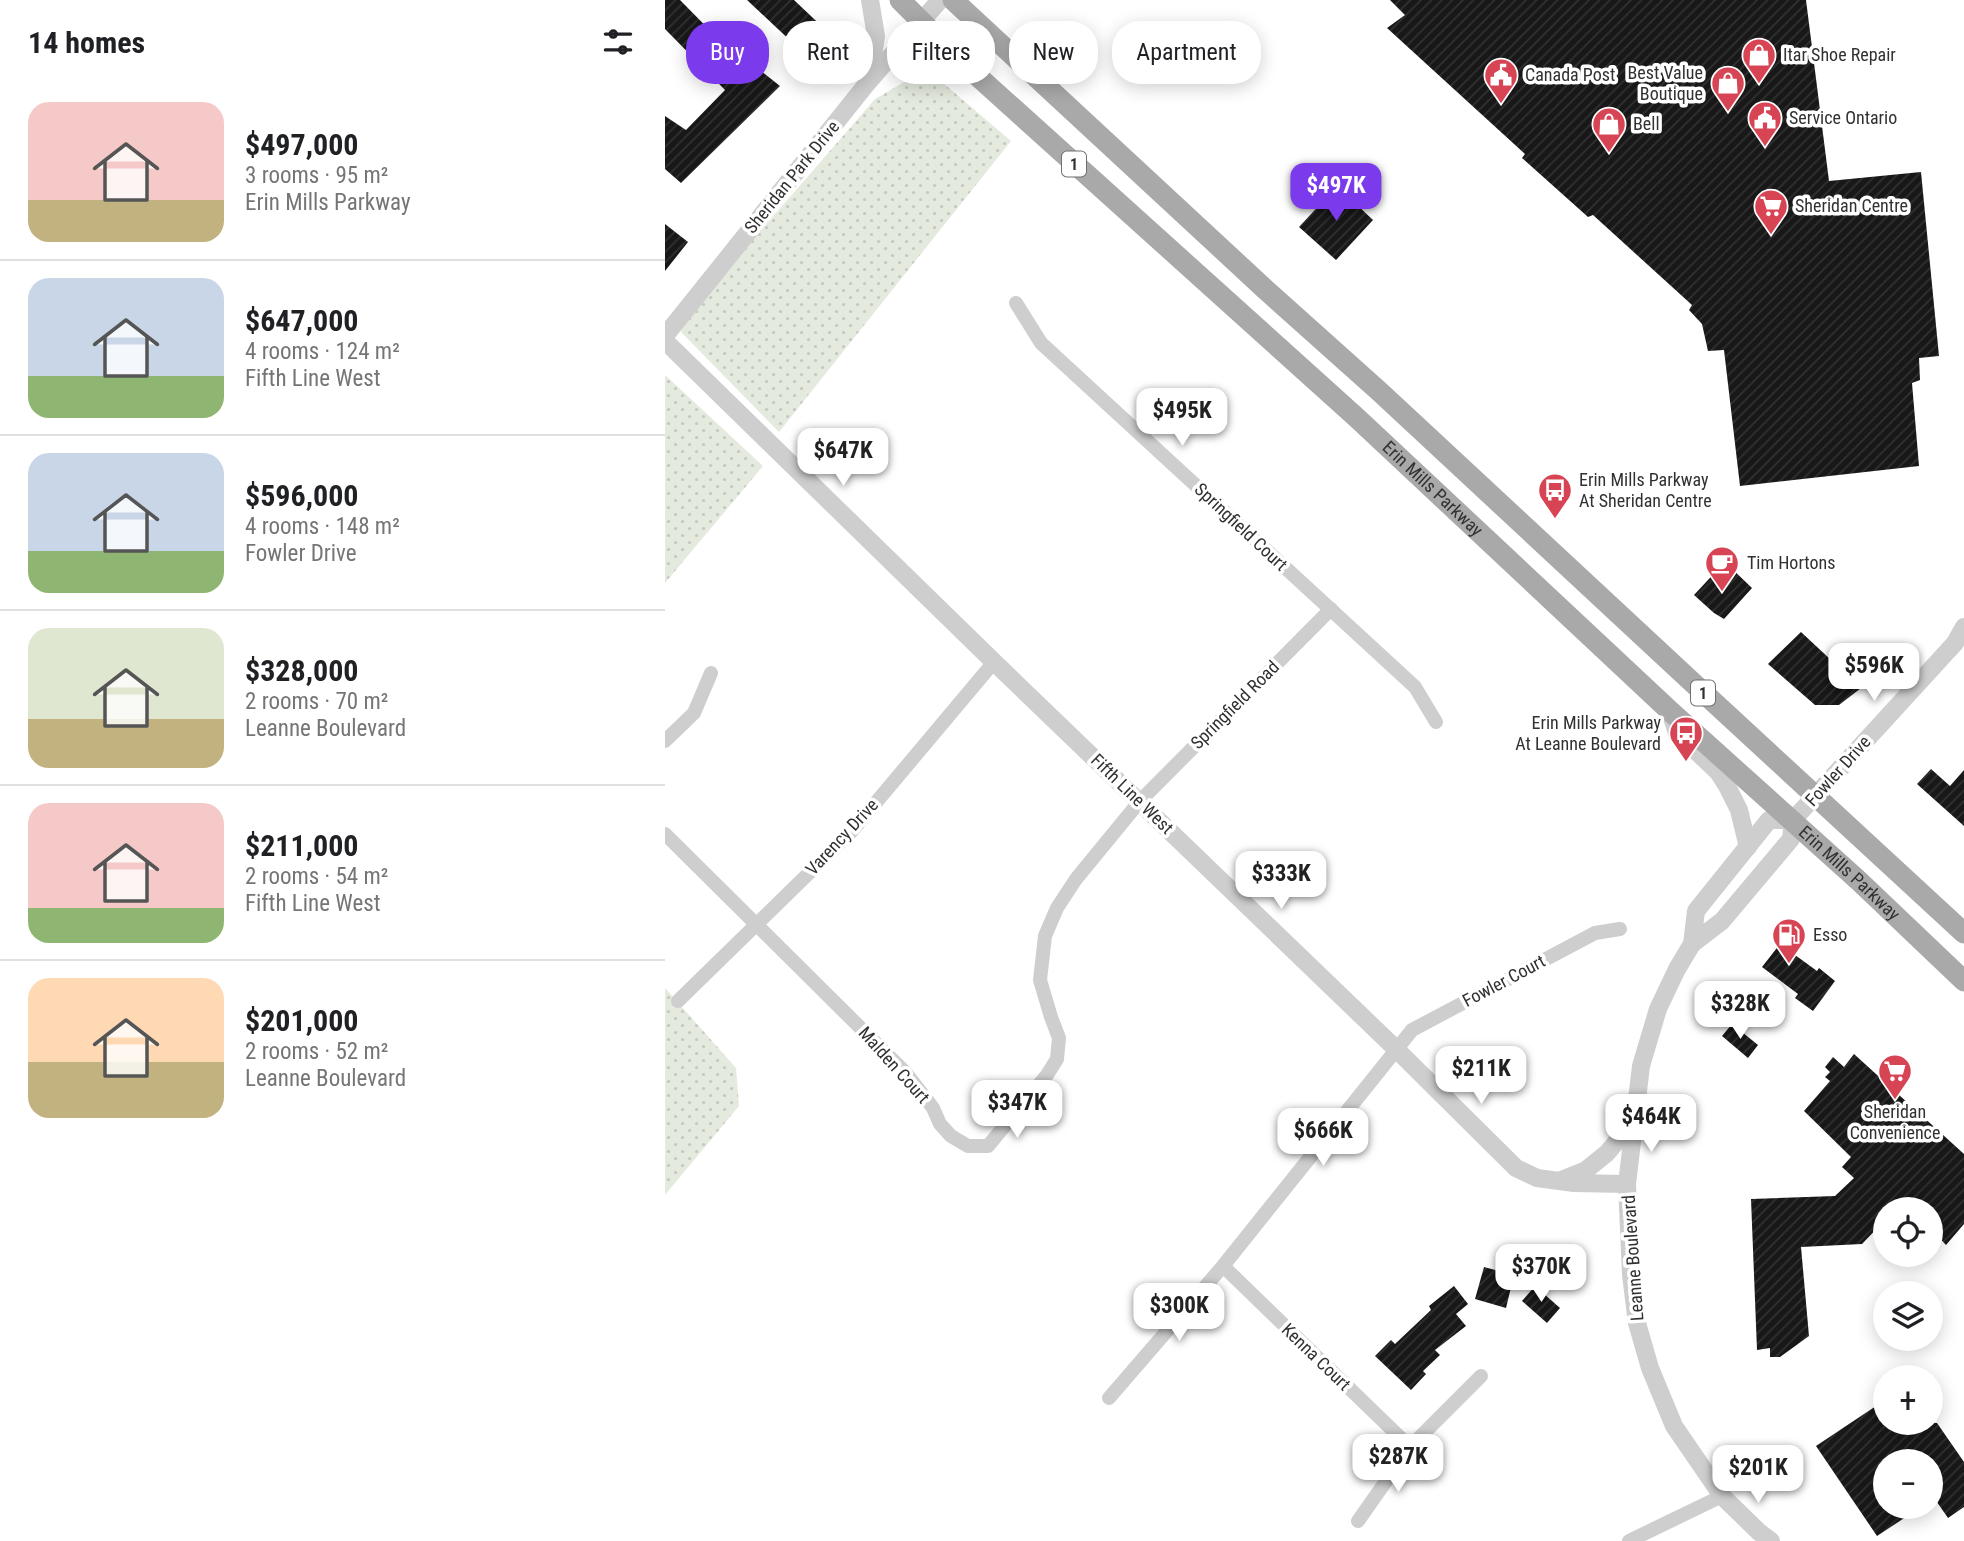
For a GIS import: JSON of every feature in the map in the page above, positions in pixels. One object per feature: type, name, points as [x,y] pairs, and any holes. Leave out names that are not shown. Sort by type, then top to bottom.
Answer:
[{"type":"main road","name":"Erin Mills Parkway","points":[[900,0],[963,63],[1350,411],[1670,711],[1793,820],[1964,981]]},
{"type":"main road","name":"Erin Mills Parkway","points":[[953,0],[1266,290],[1380,391],[1964,933]]},
{"type":"street","points":[[870,0],[876,36],[873,55]]},
{"type":"street","name":"Sheridan Park Drive","points":[[873,76],[940,0]]},
{"type":"street","name":"Sheridan Park Drive","points":[[665,339],[867,84]]},
{"type":"street","name":"Springfield Court","points":[[1016,303],[1041,343],[1415,687],[1436,722]]},
{"type":"street","name":"Fifth Line West","points":[[665,339],[1516,1168],[1537,1178],[1574,1183],[1627,1184]]},
{"type":"street","name":"Springfield Road","points":[[1140,801],[1331,608]]},
{"type":"street","name":"Fowler Drive","points":[[1793,820],[1955,643],[1964,627]]},
{"type":"street","name":"Varency Drive","points":[[678,1001],[852,831],[994,662]]},
{"type":"street","points":[[665,741],[694,713],[711,673]]},
{"type":"street","points":[[1670,711],[1677,733],[1718,772],[1727,786],[1739,810],[1748,847]]},
{"type":"street","name":"Malden Court","points":[[665,834],[906,1073],[951,1136],[968,1146],[988,1146],[1047,1075],[1057,1059],[1059,1038],[1040,980],[1045,936],[1057,908],[1076,879],[1140,801]]},
{"type":"street","name":"Leanne Boulevard","points":[[1692,944],[1696,911],[1769,820],[1793,820],[1791,839],[1722,921],[1692,944],[1658,1009],[1641,1066],[1627,1184],[1631,1275],[1637,1324],[1650,1368],[1674,1426],[1722,1496],[1771,1541]]},
{"type":"street","name":"Fowler Court","points":[[1109,1398],[1223,1266],[1412,1030],[1595,933],[1620,929]]},
{"type":"street","points":[[1558,1181],[1586,1170],[1612,1149],[1636,1119]]},
{"type":"street","name":"Kenna Court","points":[[1223,1266],[1410,1447]]},
{"type":"street","points":[[1358,1521],[1410,1447],[1481,1377]]},
{"type":"street","points":[[1629,1541],[1722,1496]]},
{"type":"shaded area","points":[[901,84],[944,84],[1011,141],[779,432],[681,332],[684,319],[875,99]]},
{"type":"shaded area","points":[[665,375],[763,466],[665,583]]},
{"type":"shaded area","points":[[665,988],[736,1068],[739,1106],[665,1195]]},
{"type":"building","points":[[665,0],[680,0],[701,21],[686,21],[686,50],[665,29]]},
{"type":"building","points":[[747,0],[794,0],[816,21],[783,21],[783,34]]},
{"type":"building","name":"Sheridan Centre","points":[[1390,0],[1806,0],[1829,181],[1921,172],[1939,356],[1919,358],[1920,380],[1912,383],[1919,466],[1740,486],[1724,350],[1708,351],[1702,324],[1689,310],[1692,305],[1593,215],[1588,217],[1522,158],[1525,154],[1387,28],[1405,15]]},
{"type":"building","points":[[769,77],[780,86],[681,183],[665,169],[665,116],[686,130],[725,90],[719,84],[769,84]]},
{"type":"building","points":[[1337,186],[1373,220],[1336,260],[1299,227]]},
{"type":"building","points":[[665,224],[688,242],[665,271]]},
{"type":"building","name":"Tim Hortons","points":[[1726,563],[1752,588],[1724,619],[1694,595]]},
{"type":"building","points":[[1801,632],[1861,688],[1839,705],[1815,705],[1768,664]]},
{"type":"building","points":[[1931,769],[1950,786],[1964,770],[1964,826],[1917,784]]},
{"type":"building","points":[[1780,944],[1835,981],[1813,1011],[1795,998],[1798,994],[1762,967]]},
{"type":"building","points":[[1732,1024],[1758,1045],[1748,1058],[1722,1036]]},
{"type":"building","points":[[1854,1054],[1964,1154],[1964,1224],[1946,1245],[1943,1242],[1943,1197],[1873,1197],[1873,1233],[1862,1244],[1801,1247],[1809,1336],[1780,1357],[1770,1357],[1770,1348],[1757,1350],[1751,1199],[1835,1196],[1854,1178],[1842,1167],[1851,1157],[1804,1111],[1830,1081],[1825,1077],[1830,1072],[1825,1067],[1833,1057],[1844,1067]]},
{"type":"building","points":[[1484,1267],[1514,1275],[1506,1308],[1475,1299]]},
{"type":"building","points":[[1454,1286],[1468,1304],[1456,1314],[1466,1326],[1435,1350],[1440,1355],[1423,1371],[1426,1374],[1411,1390],[1375,1356],[1391,1340],[1395,1344],[1431,1310],[1429,1306]]},
{"type":"building","points":[[1535,1286],[1560,1308],[1547,1323],[1522,1301]]},
{"type":"building","points":[[1873,1408],[1873,1435],[1943,1435],[1943,1432],[1964,1462],[1964,1507],[1948,1518],[1943,1511],[1943,1449],[1873,1449],[1873,1519],[1903,1519],[1877,1536],[1816,1446]]},
{"type":"place","name":"Itar Shoe Repair","points":[[1759,85]]},
{"type":"place","name":"Canada Post","points":[[1501,105]]},
{"type":"place","name":"Best Value Boutique","points":[[1728,113]]},
{"type":"place","name":"Service Ontario","points":[[1765,148]]},
{"type":"place","name":"Bell","points":[[1609,154]]},
{"type":"place","name":"Sheridan Centre","points":[[1771,236]]},
{"type":"place","name":"Erin Mills Parkway At Sheridan Centre","points":[[1555,520]]},
{"type":"place","name":"Tim Hortons","points":[[1722,593]]},
{"type":"place","name":"Erin Mills Parkway At Leanne Boulevard","points":[[1686,763]]},
{"type":"place","name":"Esso","points":[[1789,965]]},
{"type":"place","name":"Sheridan Convenience","points":[[1895,1101]]}]
